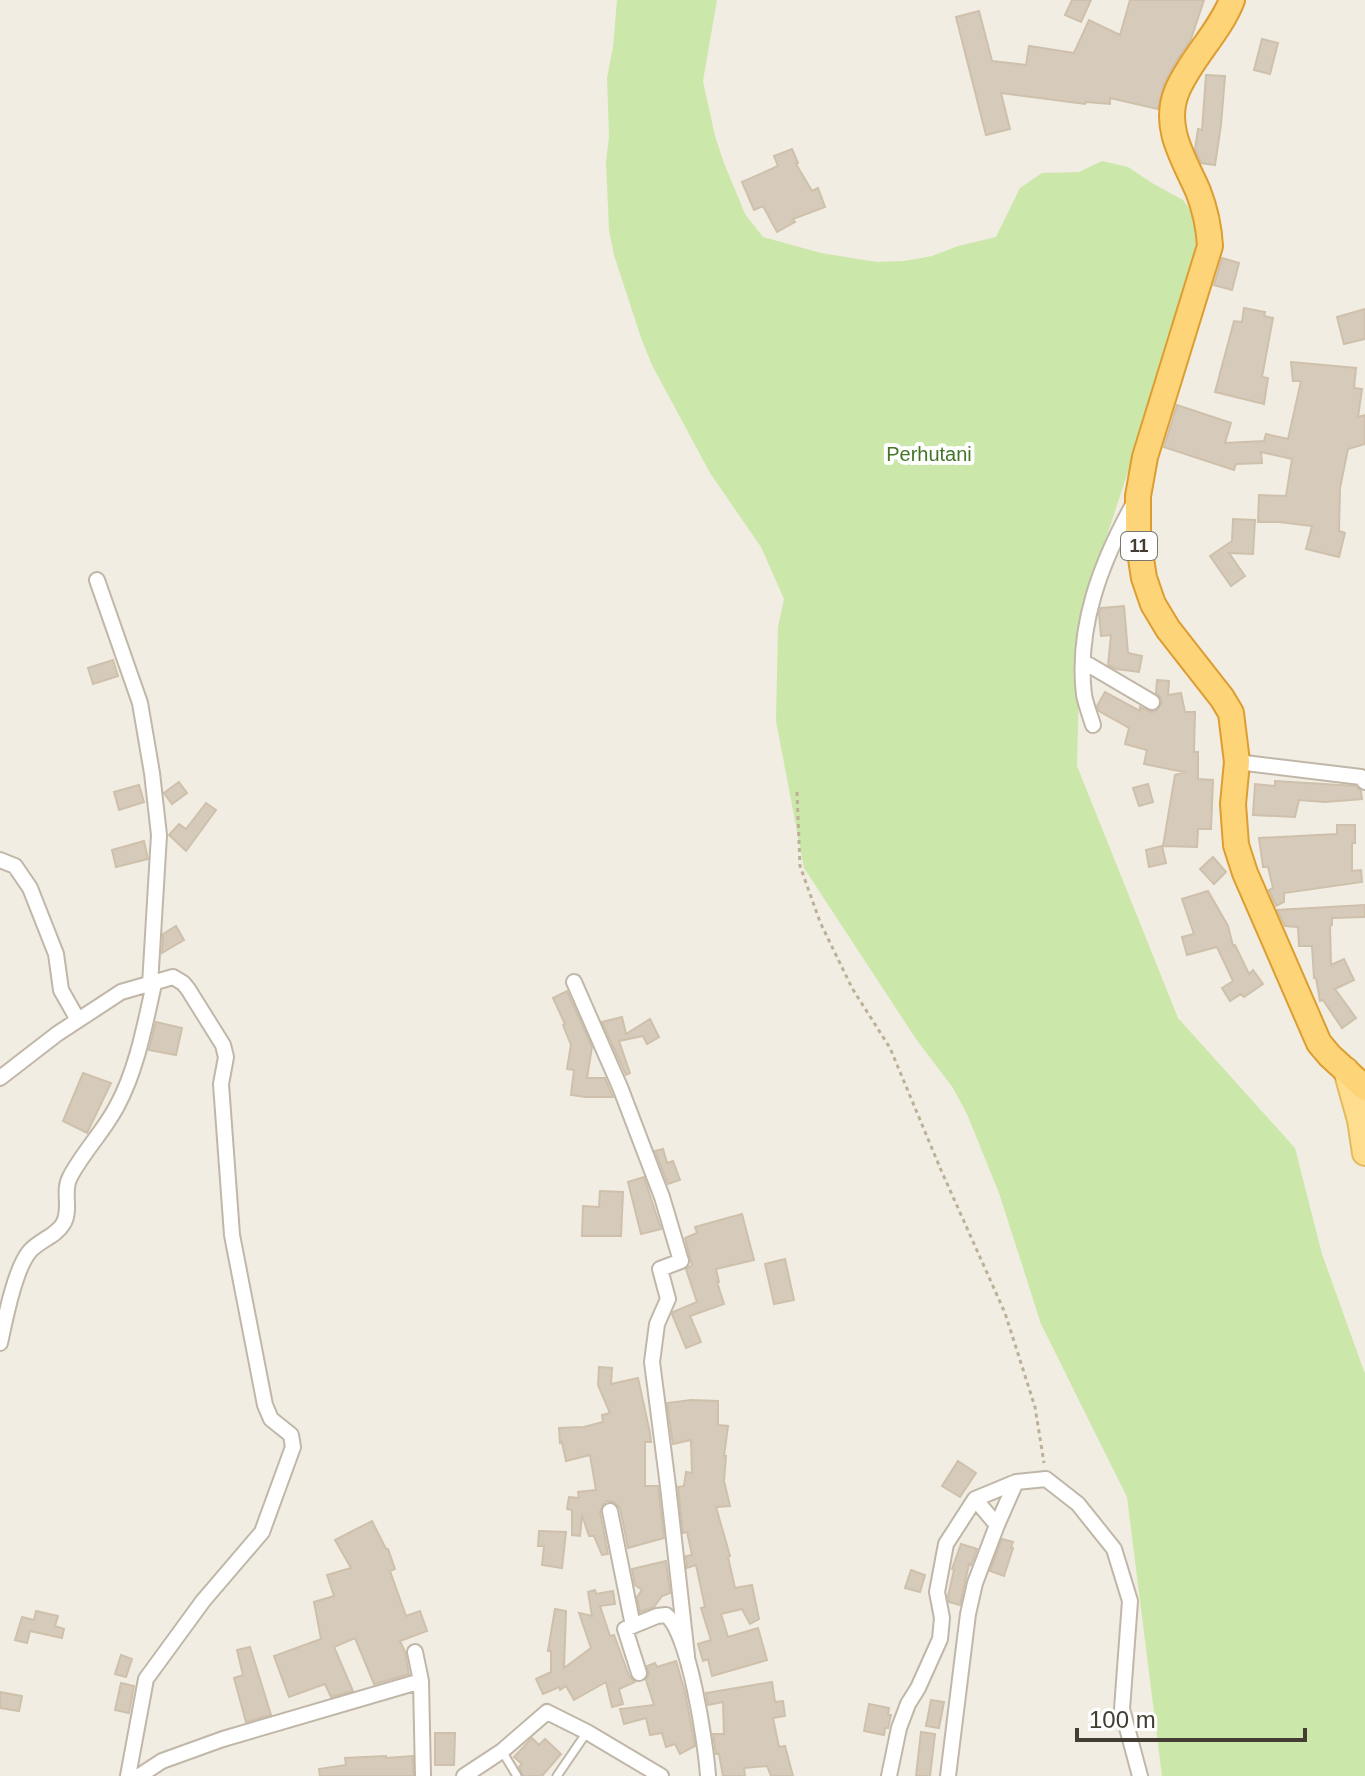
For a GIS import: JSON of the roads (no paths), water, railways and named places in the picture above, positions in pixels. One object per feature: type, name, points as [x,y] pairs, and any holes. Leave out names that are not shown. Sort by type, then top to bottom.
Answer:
[{"type":"highway","name":"11","points":[[1232,0],[1177,92],[1171,116],[1176,142],[1198,191],[1210,229],[1210,246],[1145,457],[1138,496],[1140,552],[1144,578],[1153,604],[1231,713],[1237,762],[1233,804],[1236,845],[1245,873],[1319,1043],[1330,1056],[1356,1072],[1365,1088]]},
{"type":"main road","points":[[1356,1072],[1365,1153]]},
{"type":"street","points":[[1093,725],[1084,697],[1083,645],[1086,627],[1106,557],[1138,496]]},
{"type":"street","points":[[0,1343],[17,1278],[27,1254],[64,1224],[68,1180],[117,1107],[124,1091],[140,1041],[152,984],[159,835],[152,773],[140,703],[97,580]]},
{"type":"street","points":[[1084,662],[1152,702]]},
{"type":"street","points":[[1237,762],[1361,777],[1365,782]]},
{"type":"street","points":[[0,860],[15,866],[30,888],[56,954],[61,990],[78,1020]]},
{"type":"street","points":[[0,1078],[121,992],[173,977],[183,983],[223,1045],[226,1063],[221,1084],[232,1235],[265,1405],[271,1419],[291,1435],[293,1447],[262,1532],[203,1601],[146,1679],[128,1776]]},
{"type":"street","points":[[574,982],[620,1087],[662,1197],[681,1261],[660,1269],[668,1299],[657,1324],[652,1362],[687,1656],[708,1776]]},
{"type":"street","points":[[889,1776],[899,1728],[940,1639],[942,1618],[937,1592],[946,1544],[975,1499],[1016,1482],[1046,1479],[1078,1504],[1114,1549],[1130,1601],[1122,1709],[1140,1776]]},
{"type":"street","points":[[948,1776],[968,1614],[975,1583],[1016,1482]]},
{"type":"street","points":[[975,1499],[997,1525]]},
{"type":"street","points":[[610,1511],[633,1626]]},
{"type":"street","points":[[639,1673],[625,1629],[633,1626],[666,1615],[673,1620],[687,1656]]},
{"type":"street","points":[[415,1652],[421,1681],[423,1776]]},
{"type":"street","points":[[139,1776],[162,1761],[223,1739],[421,1681]]},
{"type":"street","points":[[464,1776],[502,1751],[547,1712],[661,1776]]},
{"type":"lane","points":[[557,1776],[587,1732]]},
{"type":"lane","points":[[502,1751],[517,1776]]},
{"type":"park label","name":"Perhutani","points":[[929,454]]}]
